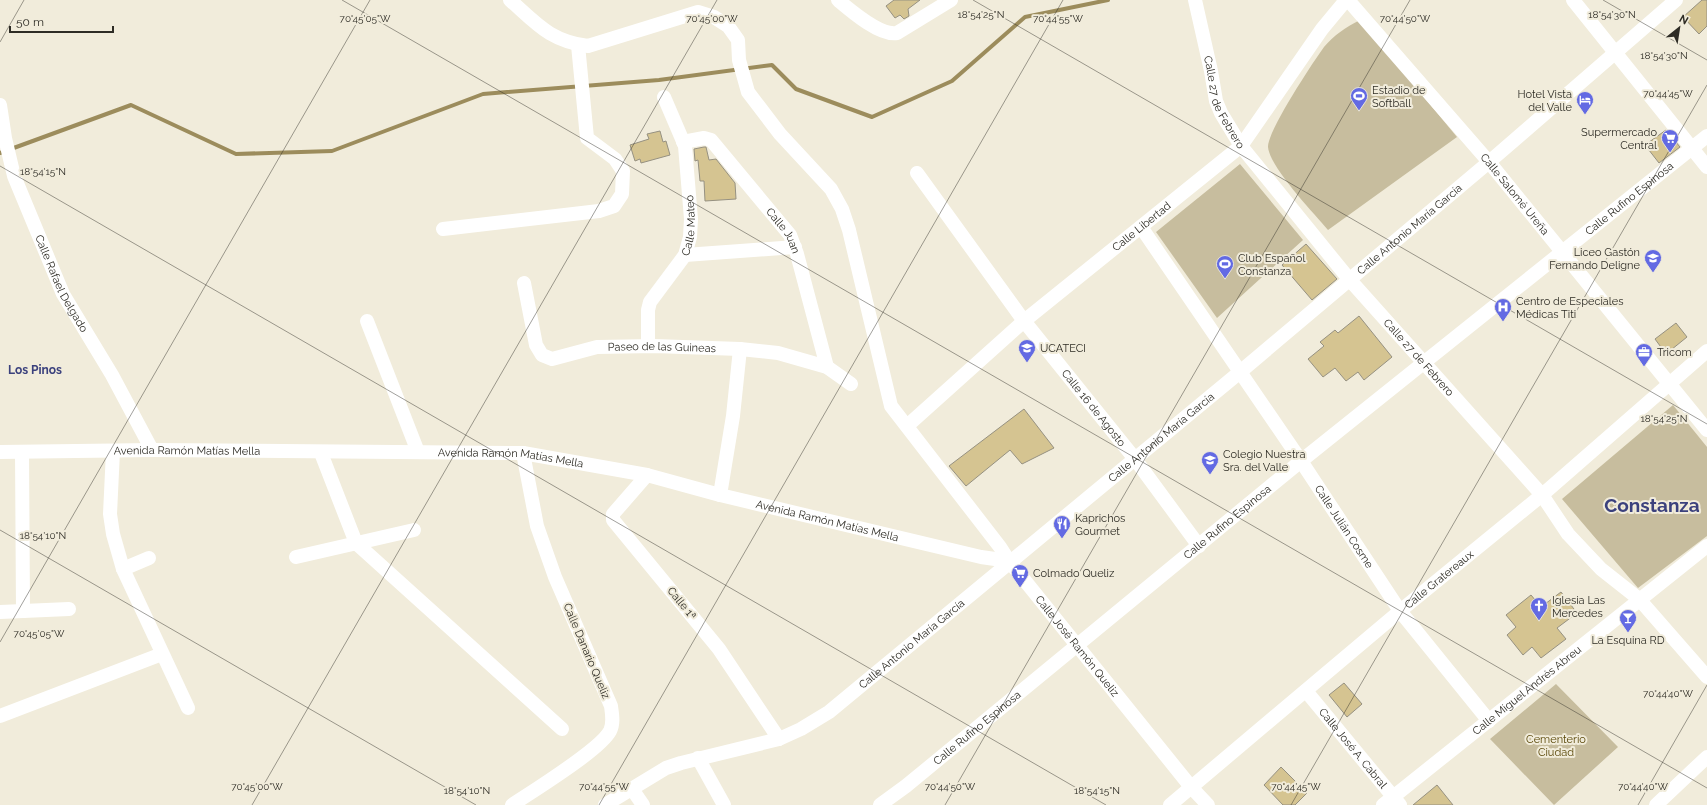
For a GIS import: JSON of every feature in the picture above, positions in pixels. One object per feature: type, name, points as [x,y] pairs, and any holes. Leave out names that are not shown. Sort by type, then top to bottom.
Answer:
[{"type":"street","points":[[510,0],[548,34],[578,45],[588,46],[698,12],[714,17],[728,26],[738,40],[739,60],[748,92],[780,134],[831,189],[842,209],[849,230],[891,406],[907,426]]},
{"type":"street","points":[[838,0],[866,21],[886,33],[897,32],[951,0]]},
{"type":"street","name":"Calle 27 de Febrero","points":[[1195,0],[1211,71],[1216,101],[1221,114],[1241,146],[1349,279],[1542,495],[1572,539],[1601,569],[1639,600],[1707,677]]},
{"type":"street","name":"Calle Libertad","points":[[907,426],[1024,321],[1241,146],[1322,29],[1347,0]]},
{"type":"street","name":"Calle Salomé Ureña","points":[[1347,0],[1489,162],[1563,251],[1707,430]]},
{"type":"street","points":[[1573,0],[1707,167]]},
{"type":"street","name":"Calle Antonio María García","points":[[605,805],[666,768],[698,758],[778,739],[801,729],[828,712],[1009,561],[1240,372],[1489,162],[1676,0]]},
{"type":"street","points":[[442,229],[599,211],[614,206],[622,194],[623,172],[615,159],[587,138],[578,45]]},
{"type":"street","name":"Calle Mateo","points":[[648,346],[648,310],[650,302],[685,255],[690,237],[691,219],[684,142],[664,97]]},
{"type":"street","name":"Calle Rafael Delgado","points":[[0,105],[5,138],[14,176],[63,294],[112,375],[152,450]]},
{"type":"street","name":"Calle Rufino Espinosa","points":[[880,805],[906,786],[1077,647],[1301,461],[1707,136]]},
{"type":"street","name":"Calle Juan","points":[[684,142],[704,138],[711,140],[783,225],[794,247],[827,367]]},
{"type":"street","name":"Calle 16 de Agosto","points":[[917,173],[1024,321],[1135,459],[1199,546]]},
{"type":"street","name":"Calle Julián Cosme","points":[[1141,227],[1301,461],[1400,611],[1489,721]]},
{"type":"street","points":[[685,255],[794,247]]},
{"type":"street","name":"Paseo de las Guineas","points":[[524,283],[536,345],[542,355],[552,359],[597,347],[648,346],[740,349],[778,354],[827,367],[851,384]]},
{"type":"street","points":[[367,321],[418,452]]},
{"type":"street","points":[[720,495],[733,416],[740,349]]},
{"type":"street","name":"Calle Gratereaux","points":[[1170,805],[1400,611],[1542,495],[1707,352]]},
{"type":"street","name":"Calle José Ramón Queliz","points":[[907,426],[1009,561],[1077,647],[1191,787],[1208,805]]},
{"type":"street","name":"Avenida Ramón Matías Mella","points":[[0,452],[152,450],[321,453],[523,453],[647,475],[720,495],[980,557],[1009,561]]},
{"type":"street","points":[[113,451],[110,514],[113,534],[123,570],[188,708]]},
{"type":"street","points":[[22,452],[23,611]]},
{"type":"street","points":[[321,453],[356,543],[562,729]]},
{"type":"street","name":"Calle Danario Queliz","points":[[512,805],[599,744],[610,730],[613,718],[611,706],[555,577],[538,526],[523,453]]},
{"type":"street","name":"Calle 1ª","points":[[647,475],[613,514],[613,520],[719,649],[778,739]]},
{"type":"street","points":[[296,557],[414,530]]},
{"type":"street","name":"Calle Miguel Andrés Abreu","points":[[1392,802],[1489,721],[1707,546]]},
{"type":"street","points":[[123,570],[149,558]]},
{"type":"street","points":[[0,612],[69,608]]},
{"type":"street","points":[[0,716],[162,654]]},
{"type":"street","name":"Calle José A. Cabral","points":[[1306,691],[1392,802]]},
{"type":"street","points":[[1656,805],[1707,757]]},
{"type":"street","points":[[698,758],[724,805]]},
{"type":"street","points":[[632,789],[643,805]]},
{"type":"green space","name":"Estadio de Softball","points":[[1360,20],[1457,137],[1328,230],[1284,178],[1276,166],[1268,147],[1282,113],[1324,47],[1340,32]]},
{"type":"green space","name":"Club Español Constanza","points":[[1240,164],[1303,240],[1217,318],[1156,232]]},
{"type":"green space","points":[[1673,405],[1707,447],[1707,536],[1638,588],[1562,499]]},
{"type":"green space","name":"Cementerio Ciudad","points":[[1556,684],[1618,747],[1554,805],[1490,739]]},
{"type":"building","points":[[894,0],[920,0],[908,9],[909,16],[904,19],[900,15],[895,18],[886,6]]},
{"type":"building","points":[[1702,0],[1707,0],[1707,26],[1699,34],[1683,17]]},
{"type":"building","points":[[1666,130],[1680,147],[1659,163],[1645,145]]},
{"type":"building","points":[[660,131],[663,142],[666,141],[670,155],[641,163],[640,159],[635,161],[630,145],[649,139],[647,134]]},
{"type":"building","points":[[706,147],[709,160],[716,159],[735,183],[736,199],[705,201],[704,181],[700,181],[698,160],[695,161],[694,149]]},
{"type":"building","points":[[1306,244],[1337,279],[1312,300],[1282,265]]},
{"type":"building","points":[[1359,316],[1392,357],[1364,380],[1358,372],[1346,381],[1335,368],[1323,377],[1308,359],[1324,346],[1320,342],[1335,330],[1338,333]]},
{"type":"building","points":[[1676,323],[1687,337],[1666,354],[1655,339]]},
{"type":"building","points":[[1024,409],[1054,448],[1022,464],[1010,450],[966,486],[949,466]]},
{"type":"building","name":"Iglesia Las Mercedes","points":[[1561,592],[1577,613],[1557,628],[1566,639],[1541,658],[1532,647],[1523,655],[1507,635],[1516,627],[1506,615],[1531,595],[1541,607]]},
{"type":"building","points":[[1344,683],[1362,704],[1347,717],[1329,695]]},
{"type":"building","points":[[1281,767],[1307,793],[1295,805],[1283,805],[1264,785]]},
{"type":"building","points":[[1437,785],[1453,805],[1413,805]]},
{"type":"waterway","points":[[0,153],[131,105],[236,154],[332,151],[483,94],[659,80],[772,65],[796,89],[872,117],[952,81],[1025,17],[1108,0]]},
{"type":"place","name":"Estadio de Softball","points":[[1359,111]]},
{"type":"place","name":"Hotel Vista del Valle","points":[[1585,115]]},
{"type":"place","name":"Supermercado Central","points":[[1670,153]]},
{"type":"place","name":"Liceo Gastón Fernando Deligne","points":[[1653,273]]},
{"type":"place","name":"Club Español Constanza","points":[[1225,279]]},
{"type":"place","name":"Centro de Especiales Médicas Titi","points":[[1503,322]]},
{"type":"place","name":"UCATECI","points":[[1027,363]]},
{"type":"place","name":"Tricom","points":[[1644,367]]},
{"type":"place","name":"Colegio Nuestra Sra. del Valle","points":[[1210,475]]},
{"type":"place","name":"Kaprichos Gourmet","points":[[1062,539]]},
{"type":"place","name":"Colmado Queliz","points":[[1020,588]]},
{"type":"place","name":"Iglesia Las Mercedes","points":[[1539,621]]},
{"type":"place","name":"La Esquina RD","points":[[1628,633]]},
{"type":"district","name":"Los Pinos","points":[[35,370]]},
{"type":"district","name":"Constanza","points":[[1652,505]]}]
